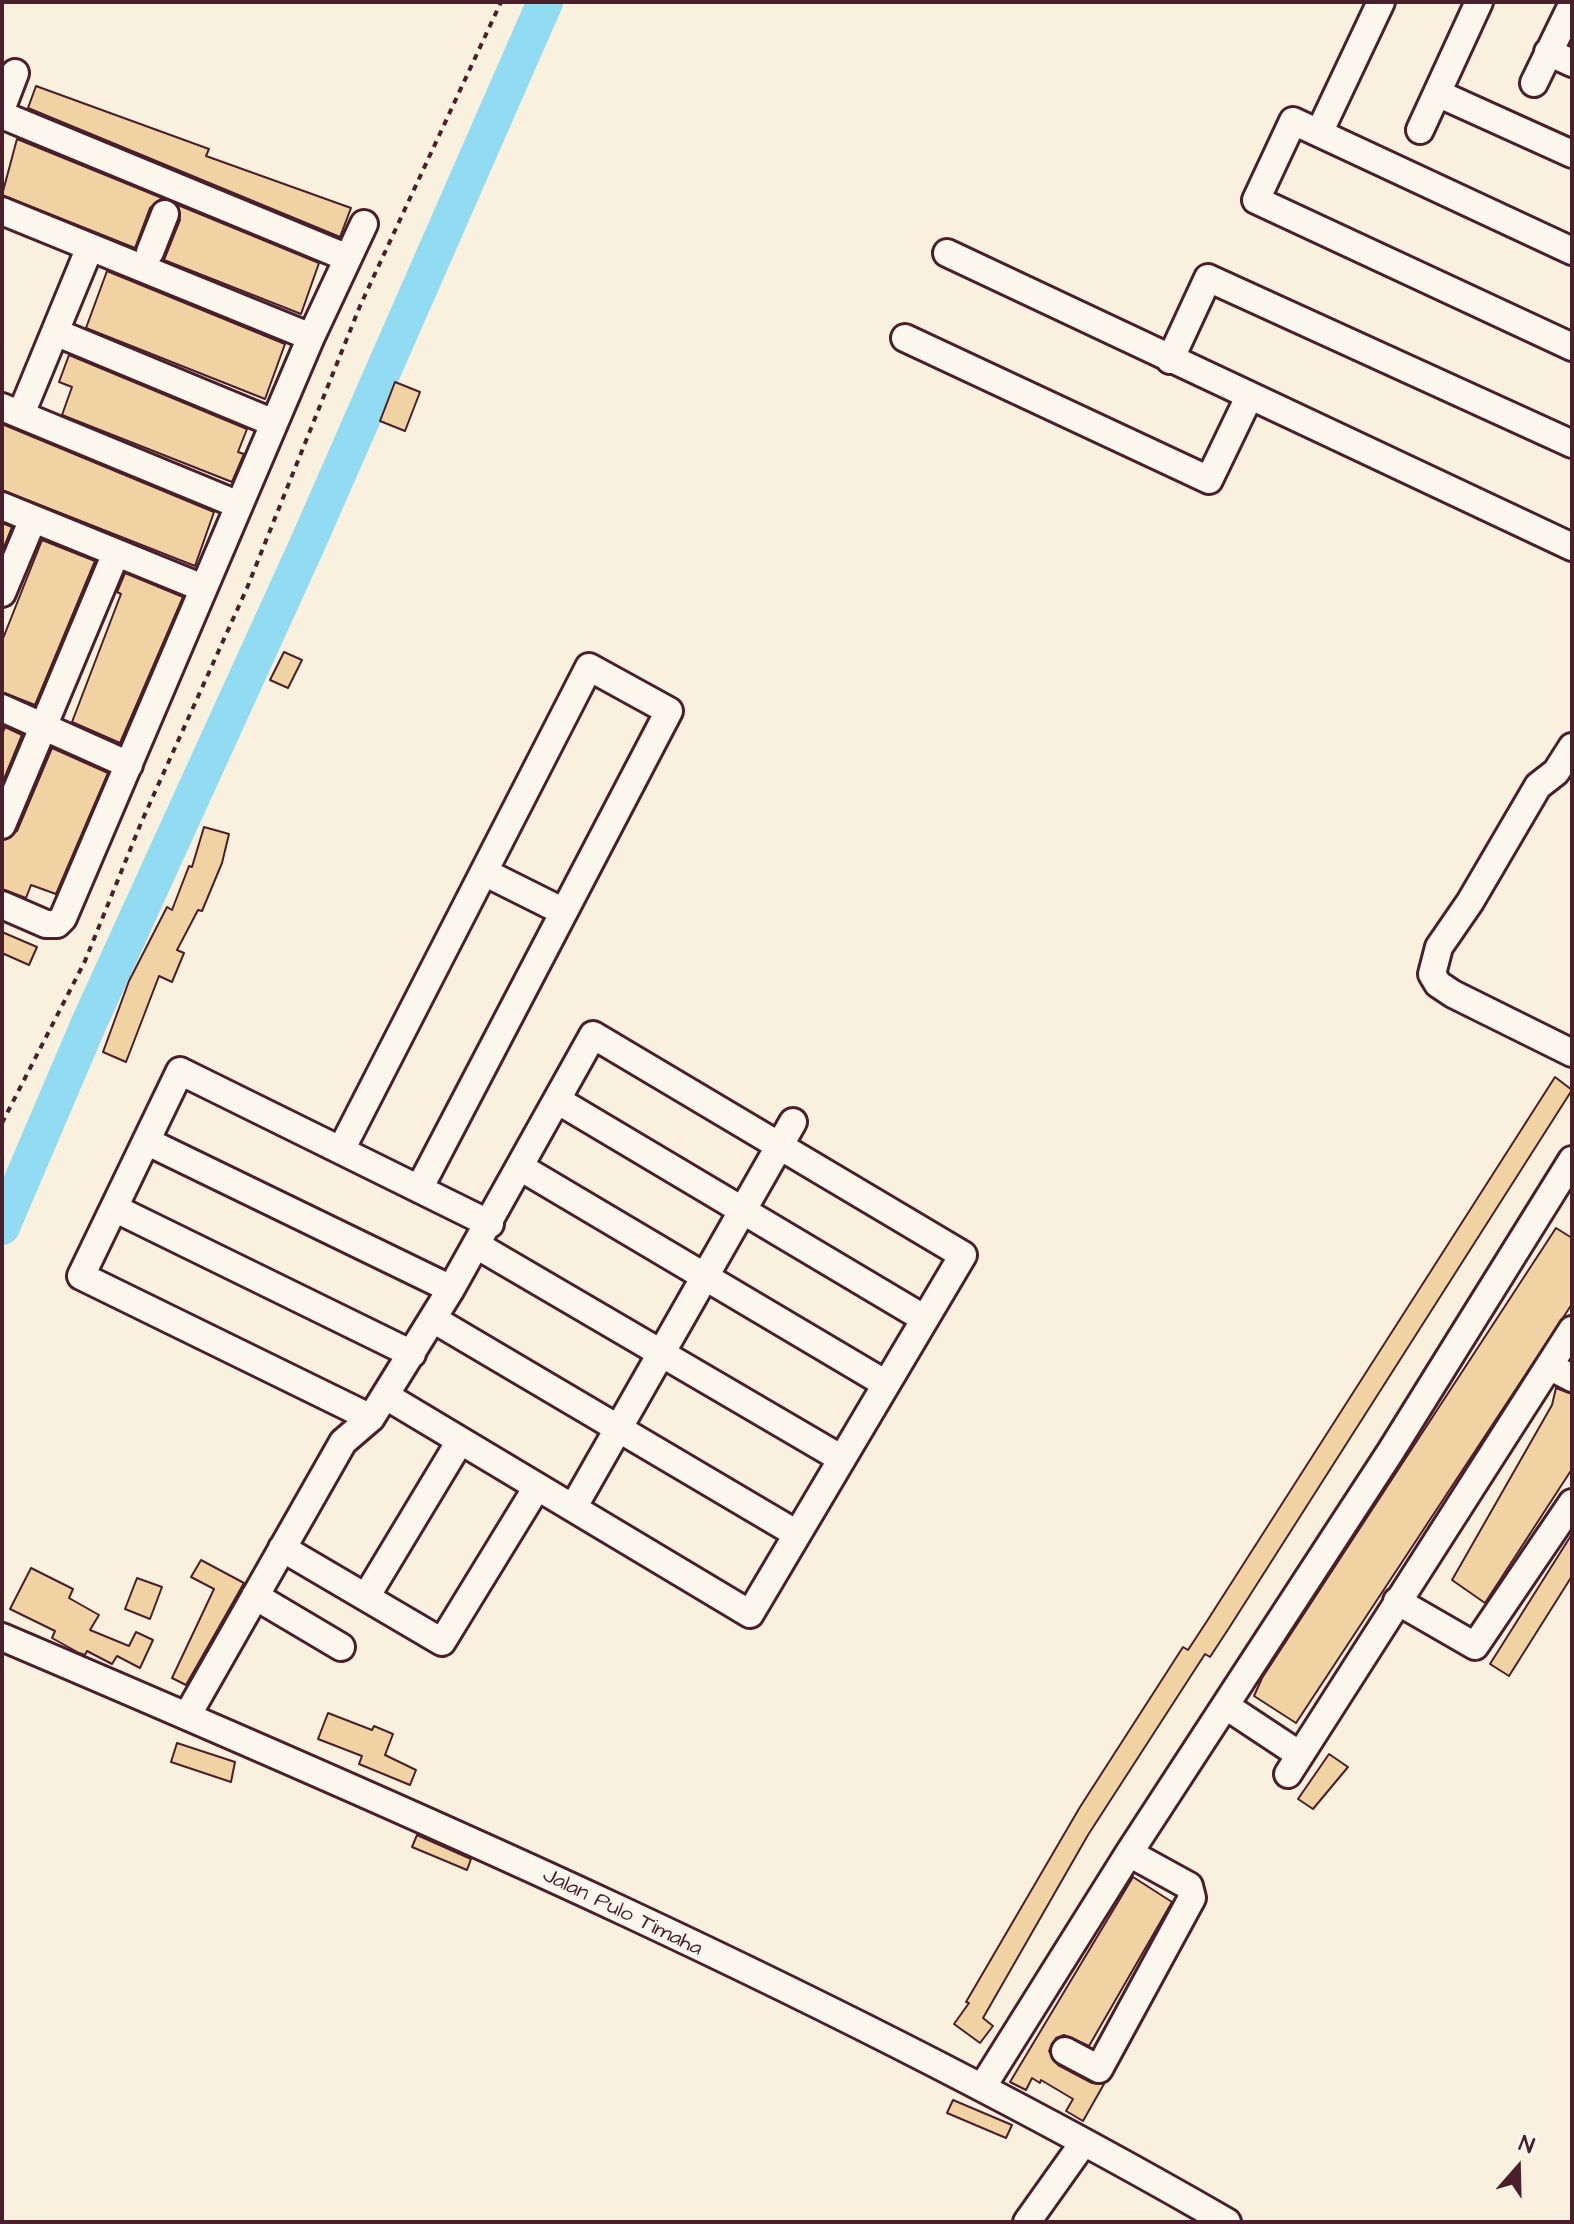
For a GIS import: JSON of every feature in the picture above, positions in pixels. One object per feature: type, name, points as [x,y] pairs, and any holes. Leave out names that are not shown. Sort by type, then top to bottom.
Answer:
[{"type":"street","points":[[1319,133],[1381,2]]},
{"type":"street","points":[[1420,130],[1479,2]]},
{"type":"street","points":[[1534,83],[1560,58],[1572,5]]},
{"type":"street","points":[[2,107],[15,73]]},
{"type":"street","points":[[1437,93],[1572,154]]},
{"type":"street","points":[[2,115],[348,258]]},
{"type":"street","points":[[1572,251],[1293,121],[1256,200],[1572,347]]},
{"type":"street","points":[[2,211],[90,247],[146,262],[311,337]]},
{"type":"street","points":[[146,262],[165,214]]},
{"type":"street","points":[[2,905],[46,924],[57,924],[63,918],[311,337],[364,224]]},
{"type":"street","points":[[90,247],[55,332],[11,411],[239,505]]},
{"type":"street","points":[[947,253],[1572,547]]},
{"type":"street","points":[[1170,360],[1208,278],[1572,444]]},
{"type":"street","points":[[55,332],[274,423]]},
{"type":"street","points":[[905,338],[1209,480],[1249,397]]},
{"type":"street","points":[[2,506],[203,588]]},
{"type":"street","points":[[2,593],[33,519]]},
{"type":"street","points":[[2,825],[116,553]]},
{"type":"street","points":[[341,1150],[589,667],[669,711],[419,1189]]},
{"type":"street","points":[[2,708],[44,724],[129,765]]},
{"type":"street","points":[[1572,747],[1556,772],[1538,786],[1439,947],[1432,974],[1438,984],[1453,994],[1572,1053]]},
{"type":"street","points":[[484,872],[564,912]]},
{"type":"street","points":[[187,1716],[343,1442],[378,1407],[484,1235],[593,1035],[963,1255],[842,1459],[797,1534],[750,1614],[460,1441],[378,1407],[81,1276],[180,1071],[419,1189],[484,1235],[661,1353],[842,1459]]},
{"type":"street","points":[[557,1100],[925,1319]]},
{"type":"street","points":[[573,1508],[793,1122]]},
{"type":"street","points":[[146,1141],[451,1289]]},
{"type":"street","points":[[978,2084],[1002,2059],[1002,2050],[1226,1706],[1571,1164]]},
{"type":"street","points":[[520,1167],[886,1384]]},
{"type":"street","points":[[114,1208],[412,1354]]},
{"type":"street","points":[[433,1319],[797,1534]]},
{"type":"street","points":[[1226,1706],[1294,1764],[1397,1601],[1560,1372],[1572,1330]]},
{"type":"street","points":[[366,1597],[460,1441]]},
{"type":"street","points":[[282,1548],[442,1642],[537,1487]]},
{"type":"street","points":[[1397,1601],[1475,1646],[1572,1503]]},
{"type":"street","points":[[255,1596],[341,1647]]},
{"type":"street","name":"Jalan Pulo Timaha","points":[[2,1637],[512,1860],[978,2084],[1227,2222]]},
{"type":"street","points":[[1065,2051],[1099,2069],[1192,1898],[1189,1886],[1129,1853]]},
{"type":"street","points":[[1027,2222],[1084,2142]]},
{"type":"path","points":[[2,1123],[85,961],[141,823],[247,588],[360,306],[501,2]]},
{"type":"building","points":[[36,86],[209,149],[206,156],[351,208],[340,237],[28,108]]},
{"type":"building","points":[[17,139],[162,198],[150,208],[135,248],[2,195]]},
{"type":"building","points":[[178,205],[319,263],[301,314],[164,260],[180,220]]},
{"type":"building","points":[[107,271],[285,344],[265,399],[86,328]]},
{"type":"building","points":[[69,355],[247,429],[238,452],[244,454],[232,482],[62,415],[72,387],[59,382]]},
{"type":"building","points":[[395,382],[420,392],[405,431],[380,421]]},
{"type":"building","points":[[2,424],[214,512],[195,566],[2,490]]},
{"type":"building","points":[[2,523],[12,527],[4,547],[2,547]]},
{"type":"building","points":[[42,540],[95,561],[35,705],[2,692],[2,641]]},
{"type":"building","points":[[125,573],[183,597],[120,743],[72,722],[121,594],[117,592]]},
{"type":"building","points":[[284,652],[302,660],[288,688],[270,680]]},
{"type":"building","points":[[5,727],[22,735],[2,784],[2,734]]},
{"type":"building","points":[[52,748],[108,773],[56,894],[31,885],[26,898],[2,889],[2,841],[17,831]]},
{"type":"building","points":[[204,827],[229,834],[222,863],[202,911],[198,910],[177,950],[184,953],[172,982],[159,976],[126,1062],[103,1052],[129,981],[167,907],[172,910],[189,866],[192,867]]},
{"type":"building","points":[[2,932],[37,947],[29,965],[2,953]]},
{"type":"building","points":[[1555,1077],[1572,1090],[1229,1628],[1210,1657],[1205,1654],[1088,1835],[983,2018],[993,2026],[980,2043],[954,2024],[969,2003],[966,2002],[1080,1807],[1183,1647],[1188,1650],[1207,1621]]},
{"type":"building","points":[[1556,1228],[1572,1238],[1572,1304],[1296,1723],[1254,1696],[1262,1678]]},
{"type":"building","points":[[1556,1388],[1572,1394],[1572,1469],[1485,1603],[1452,1580],[1552,1405]]},
{"type":"building","points":[[1572,1534],[1572,1576],[1509,1676],[1490,1664]]},
{"type":"building","points":[[201,1560],[244,1583],[186,1685],[172,1678],[214,1589],[191,1577]]},
{"type":"building","points":[[31,1568],[73,1589],[69,1598],[99,1615],[90,1630],[129,1646],[136,1632],[153,1640],[140,1668],[117,1656],[112,1664],[87,1651],[85,1655],[79,1653],[52,1638],[55,1631],[10,1609]]},
{"type":"building","points":[[137,1578],[162,1587],[150,1619],[125,1609]]},
{"type":"building","points":[[328,1713],[372,1730],[374,1726],[393,1734],[385,1755],[416,1770],[410,1785],[359,1764],[362,1756],[318,1739]]},
{"type":"building","points":[[177,1743],[235,1762],[231,1782],[171,1762]]},
{"type":"building","points":[[1329,1754],[1348,1767],[1313,1809],[1298,1799]]},
{"type":"building","points":[[417,1835],[471,1859],[467,1870],[412,1847]]},
{"type":"building","points":[[1133,1877],[1172,1902],[1089,2046],[1064,2035],[1056,2038],[1049,2051],[1058,2065],[1092,2083],[1104,2084],[1083,2121],[1066,2111],[1073,2099],[1041,2080],[1040,2083],[1032,2078],[1026,2090],[1010,2082]]},
{"type":"building","points":[[953,2100],[1012,2125],[1006,2138],[947,2113]]},
{"type":"waterway","points":[[2,1227],[89,1023],[307,545],[545,2]]}]
